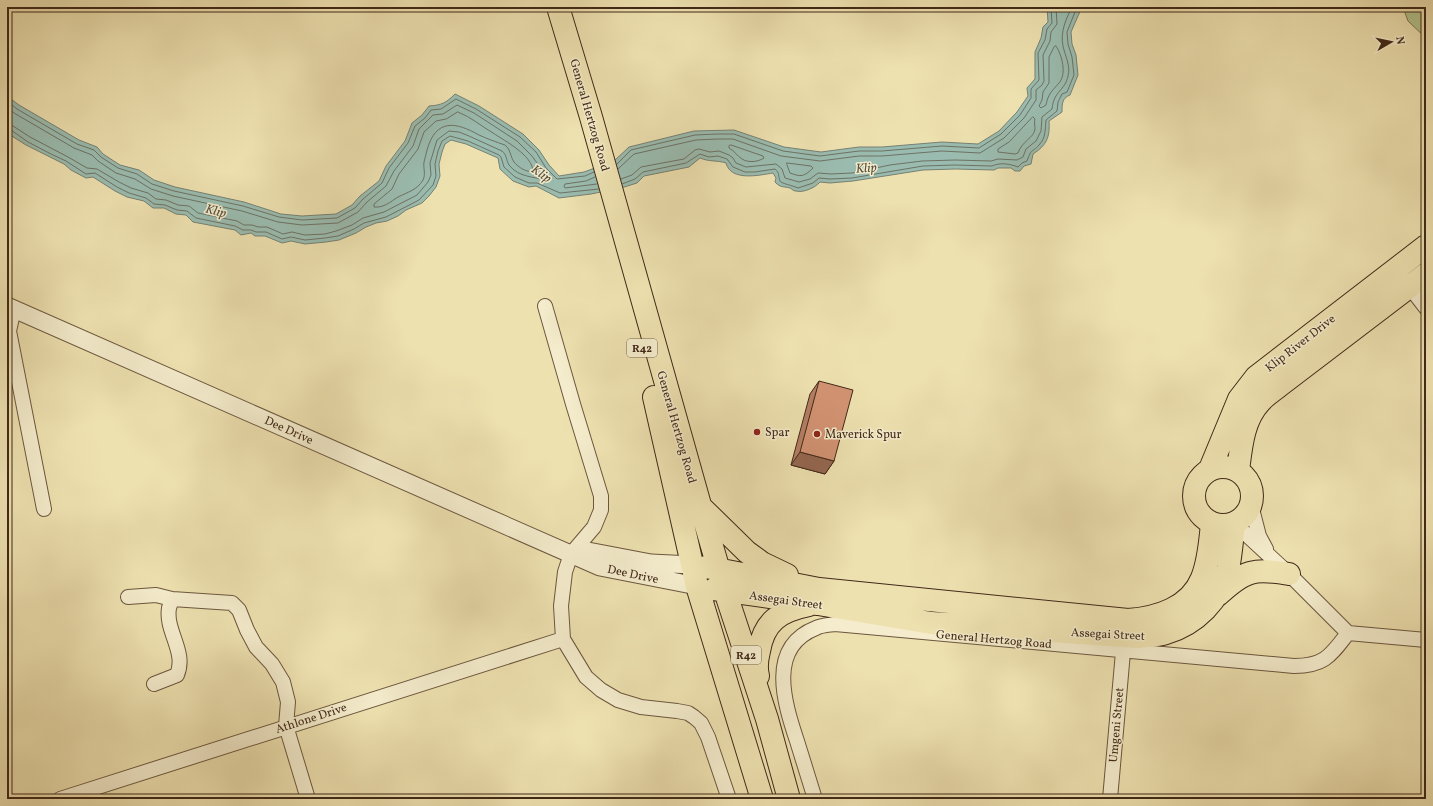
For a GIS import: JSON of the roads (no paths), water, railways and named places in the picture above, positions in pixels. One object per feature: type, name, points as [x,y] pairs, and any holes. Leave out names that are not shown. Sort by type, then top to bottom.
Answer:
[{"type":"main road","name":"General Hertzog Road","points":[[546,7],[586,119]]},
{"type":"main road","name":"General Hertzog Road","points":[[558,7],[615,226],[789,799]]},
{"type":"main road","name":"General Hertzog Road","points":[[615,226],[692,565],[762,799]]},
{"type":"main road","name":"Klip River Drive","points":[[1238,471],[1242,439],[1248,420],[1259,402],[1410,276],[1426,246]]},
{"type":"main road","name":"Klip River Drive","points":[[1212,524],[1203,519],[1197,511],[1193,492],[1196,483],[1202,475],[1210,470],[1239,399],[1256,377],[1410,276]]},
{"type":"main road","points":[[1210,470],[1219,467],[1229,467],[1238,471],[1245,477],[1250,485],[1252,495],[1251,505],[1247,514],[1240,520],[1221,526],[1212,524]]},
{"type":"main road","points":[[700,505],[747,552],[810,595],[798,607],[773,620],[765,630],[760,642],[757,672],[761,703]]},
{"type":"main road","name":"Assegai Street","points":[[692,565],[719,568],[810,595],[931,623],[1138,637],[1166,633],[1180,628],[1194,619],[1211,604],[1220,591],[1228,569],[1234,523]]},
{"type":"main road","name":"Assegai Street","points":[[698,586],[725,591],[810,595],[1120,619],[1141,619],[1156,616],[1172,610],[1189,598],[1202,579],[1209,553],[1212,524]]},
{"type":"main road","points":[[1216,597],[1242,576],[1254,572],[1266,570],[1289,574]]},
{"type":"street","points":[[1410,276],[1426,308]]},
{"type":"street","points":[[546,306],[573,404],[601,496],[601,510],[594,527],[571,554],[565,572],[561,606],[563,639],[586,677],[601,690],[618,700],[641,707],[688,713],[701,723],[708,737],[729,799]]},
{"type":"street","name":"Dee Drive","points":[[11,308],[600,567],[698,586]]},
{"type":"street","points":[[11,308],[8,331],[44,509]]},
{"type":"street","points":[[1251,505],[1259,536],[1272,559]]},
{"type":"street","points":[[1234,523],[1289,574],[1348,633],[1426,640]]},
{"type":"street","name":"Dee Drive","points":[[571,554],[588,551],[651,564],[692,565]]},
{"type":"street","points":[[128,597],[156,595],[172,599],[232,603],[239,610],[256,647],[272,664],[283,682],[288,702],[286,726],[308,799]]},
{"type":"street","points":[[154,684],[177,675],[180,668],[180,657],[170,619],[169,608],[172,599]]},
{"type":"street","name":"General Hertzog Road","points":[[815,799],[791,722],[782,680],[785,662],[792,646],[802,636],[817,627],[835,624],[1123,652],[1305,666],[1326,659],[1334,652],[1348,633]]},
{"type":"street","name":"Athlone Drive","points":[[60,799],[563,639]]},
{"type":"street","name":"Umgeni Street","points":[[1110,799],[1123,652]]},
{"type":"water","name":"Klip","points":[[1047,7],[1082,7],[1071,32],[1072,44],[1076,55],[1078,75],[1070,95],[1065,98],[1063,102],[1062,112],[1049,121],[1047,140],[1042,147],[1033,154],[1031,164],[1024,166],[1020,171],[1015,171],[1011,168],[998,168],[994,170],[923,170],[853,181],[830,183],[820,182],[809,190],[794,191],[775,182],[776,178],[773,173],[754,176],[740,175],[729,169],[726,163],[700,158],[689,167],[644,176],[637,183],[621,188],[559,198],[536,186],[529,187],[513,181],[500,169],[498,158],[466,144],[451,140],[445,144],[442,152],[439,164],[440,176],[436,187],[422,203],[387,221],[376,223],[339,240],[305,244],[291,241],[282,243],[265,236],[255,236],[251,233],[241,235],[235,230],[193,222],[186,215],[176,214],[164,208],[153,208],[144,201],[127,197],[115,191],[93,177],[86,178],[71,170],[64,164],[26,145],[7,133],[7,96],[19,105],[79,140],[97,147],[103,154],[120,165],[139,170],[154,180],[175,187],[244,202],[281,214],[302,216],[336,214],[352,205],[360,196],[379,181],[386,166],[405,141],[412,123],[422,115],[429,106],[444,103],[455,94],[479,106],[523,134],[539,150],[549,165],[559,176],[584,172],[614,161],[629,147],[694,131],[734,130],[784,147],[821,152],[859,147],[882,147],[942,142],[978,144],[999,131],[1017,112],[1028,96],[1027,88],[1035,79],[1035,52],[1041,38],[1043,27],[1048,22]]},
{"type":"place","name":"Spar","points":[[757,432]]},
{"type":"place","name":"Maverick Spur","points":[[817,434]]}]
